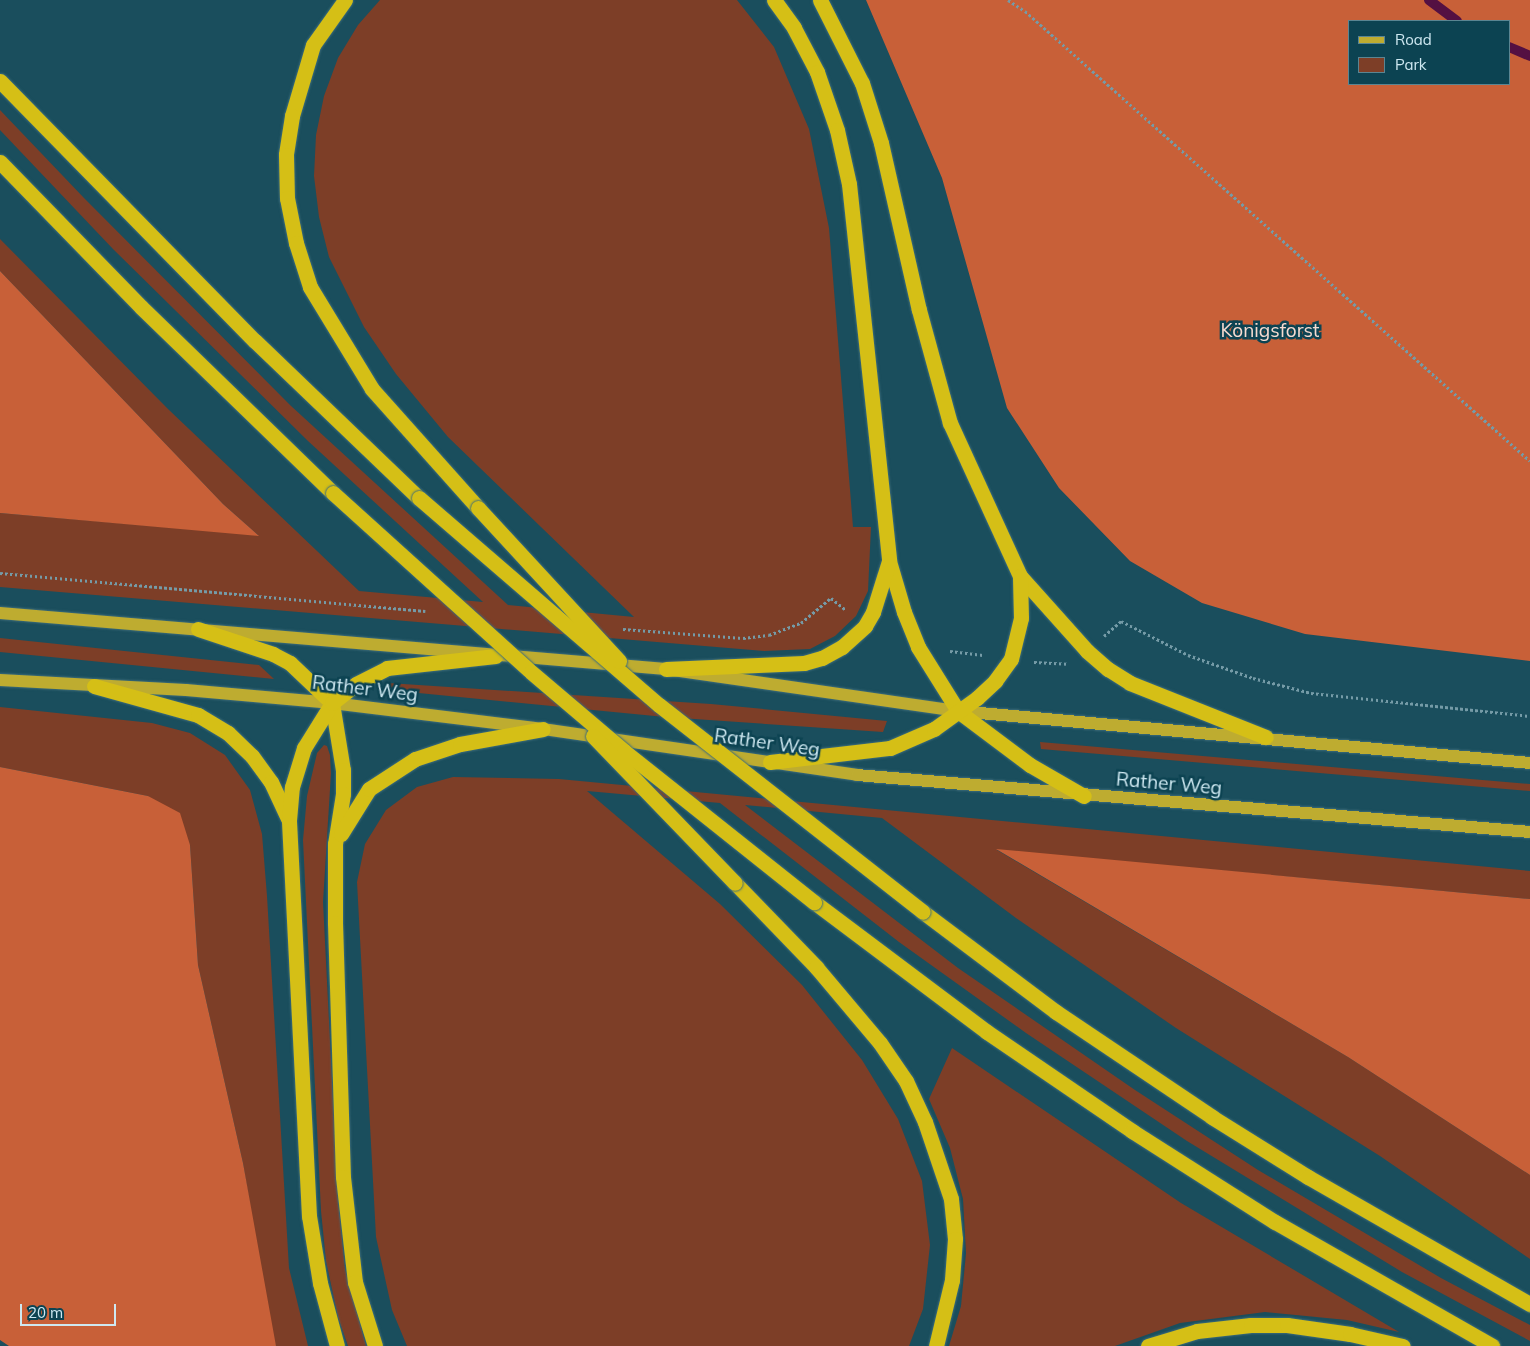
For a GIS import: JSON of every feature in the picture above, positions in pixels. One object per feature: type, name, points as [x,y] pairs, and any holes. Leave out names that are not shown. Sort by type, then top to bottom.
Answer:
[{"type":"highway","points":[[345,0],[313,45],[292,116],[286,155],[287,198],[296,243],[310,287],[372,389],[478,508],[549,582],[658,705]]},
{"type":"highway","points":[[774,0],[794,28],[817,72],[837,130],[849,184],[889,561],[918,647],[958,711],[1030,765],[1084,796]]},
{"type":"highway","points":[[820,0],[862,83],[881,143],[919,310],[950,423],[1020,576],[1087,651],[1108,669],[1130,683],[1266,738]]},
{"type":"highway","points":[[0,81],[255,341],[418,498],[658,705],[923,912],[1056,1012],[1204,1111],[1316,1182],[1530,1304]]},
{"type":"highway","points":[[0,162],[141,307],[333,493],[530,671],[624,751],[814,902],[986,1032],[1132,1131],[1275,1222],[1492,1346]]},
{"type":"highway","points":[[666,669],[804,663],[822,658],[842,647],[864,626],[873,612],[889,561]]},
{"type":"highway","points":[[770,762],[890,748],[934,729],[995,681],[1011,659],[1021,618],[1020,576]]},
{"type":"highway","points":[[198,629],[273,654],[290,664],[332,703],[344,770],[343,794],[335,844],[343,1177],[355,1282],[375,1346]]},
{"type":"highway","points":[[337,1346],[320,1283],[310,1216],[289,820],[292,787],[304,748],[332,703],[356,684],[387,668],[495,656]]},
{"type":"highway","points":[[530,671],[816,966],[880,1043],[906,1081],[925,1122],[951,1199],[955,1239],[952,1280],[936,1346]]},
{"type":"highway","points":[[94,686],[198,715],[228,733],[252,756],[271,782],[289,820]]},
{"type":"highway","points":[[335,844],[369,789],[415,759],[460,744],[542,729]]},
{"type":"highway","points":[[1148,1346],[1197,1331],[1250,1324],[1314,1328],[1403,1346]]},
{"type":"main road","points":[[0,613],[666,669],[958,711],[1530,763]]},
{"type":"main road","name":"Rather Weg","points":[[0,680],[186,690],[332,703],[542,729],[857,775],[1084,796],[1530,832]]},
{"type":"path","points":[[1008,0],[1047,30],[1530,461]]},
{"type":"path","points":[[1121,621],[1188,655],[1253,678],[1311,693],[1530,716]]},
{"type":"green space","points":[[380,0],[737,0],[774,47],[809,129],[829,228],[853,527],[871,527],[868,591],[856,616],[835,636],[810,649],[764,651],[0,587],[0,513],[258,535],[223,504],[0,271],[0,239],[168,409],[359,591],[483,602],[308,441],[113,249],[0,130],[0,110],[84,198],[290,405],[508,605],[634,617],[448,437],[396,374],[364,327],[329,257],[319,217],[314,176],[316,135],[324,96],[338,58],[358,25]]},
{"type":"green space","name":"Königsforst","points":[[866,0],[1530,0],[1530,661],[1305,634],[1202,603],[1130,561],[1059,488],[1007,408],[942,178]]},
{"type":"green space","points":[[0,271],[223,504],[259,536],[0,513]]},
{"type":"green space","points":[[0,638],[259,665],[274,679],[0,652]]},
{"type":"green space","points":[[388,683],[711,704],[887,721],[883,732],[665,717],[388,690]]},
{"type":"green space","points":[[0,707],[152,723],[190,733],[225,755],[250,790],[262,834],[289,1268],[308,1346],[276,1346],[271,1333],[243,1163],[198,965],[190,845],[148,796],[0,767]]},
{"type":"green space","points":[[1040,742],[1530,784],[1530,791],[1041,749]]},
{"type":"green space","points":[[324,745],[327,746],[330,755],[331,773],[323,902],[338,1200],[345,1269],[366,1346],[348,1346],[338,1317],[326,1261],[321,1211],[303,840],[307,796],[317,753]]},
{"type":"green space","points":[[0,767],[148,796],[180,813],[190,845],[198,965],[243,1163],[276,1346],[9,1346],[0,1340]]},
{"type":"green space","points":[[453,777],[559,779],[1530,871],[1530,899],[997,850],[1348,1057],[1530,1175],[1530,1259],[1380,1156],[1176,1028],[1016,918],[882,818],[745,805],[958,968],[1135,1090],[1258,1170],[1441,1278],[1530,1325],[1530,1341],[1402,1272],[1187,1141],[1026,1033],[899,942],[720,803],[587,791],[720,904],[802,985],[862,1060],[898,1119],[922,1181],[930,1245],[923,1309],[909,1346],[407,1346],[392,1310],[376,1237],[357,882],[365,844],[386,810],[417,787]]},
{"type":"green space","points":[[996,849],[1530,899],[1530,1175],[1348,1057]]},
{"type":"green space","points":[[952,1048],[1181,1203],[1399,1332],[1347,1320],[1265,1312],[1180,1323],[1115,1346],[949,1346],[961,1306],[966,1253],[963,1199],[950,1148],[929,1099]]},
{"type":"waterway","points":[[1429,0],[1456,20]]},
{"type":"waterway","points":[[1510,47],[1530,56]]}]
